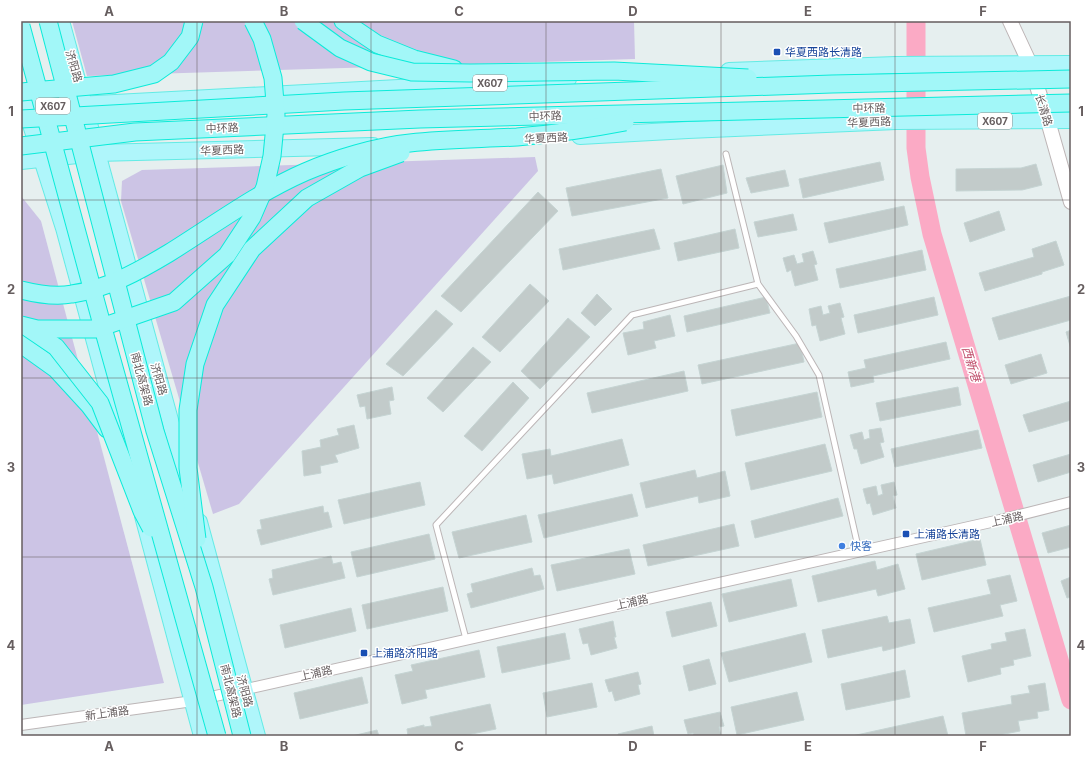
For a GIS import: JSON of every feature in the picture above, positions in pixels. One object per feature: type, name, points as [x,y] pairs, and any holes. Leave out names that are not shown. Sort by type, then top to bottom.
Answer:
[{"type":"highway","name":"南北高架路","points":[[48,21],[155,431],[204,587],[242,736]]},
{"type":"highway","points":[[55,21],[59,62]]},
{"type":"highway","points":[[22,104],[154,74],[171,62],[190,37],[194,21]]},
{"type":"highway","points":[[21,324],[37,329],[96,329],[174,302],[227,255],[252,217],[265,187],[272,156],[276,114],[273,78],[262,38],[253,21]]},
{"type":"highway","points":[[303,21],[340,48],[371,62],[412,72],[470,73],[614,71],[727,76],[832,84]]},
{"type":"highway","points":[[343,21],[377,44],[414,60],[470,73]]},
{"type":"highway","points":[[21,26],[217,736]]},
{"type":"highway","name":"中环路","points":[[22,104],[344,101],[832,84],[1071,79]]},
{"type":"highway","name":"中环路","points":[[21,146],[136,132],[420,119],[1071,103]]},
{"type":"highway","points":[[21,290],[39,294],[71,295],[106,285],[142,269],[207,230],[250,201],[305,172],[359,153],[410,143],[518,137],[591,128],[673,113]]},
{"type":"highway","points":[[204,587],[188,468],[188,410],[195,364],[215,305],[252,248],[307,198],[360,168],[435,141]]},
{"type":"highway","points":[[21,324],[56,347],[100,403],[142,511],[165,552]]},
{"type":"highway","points":[[21,344],[56,369],[89,405],[112,435]]},
{"type":"main road","name":"济阳路","points":[[61,21],[257,736]]},
{"type":"main road","name":"长清路","points":[[1010,21],[1030,64],[1071,202]]},
{"type":"main road","name":"X607","points":[[22,104],[84,104],[779,68],[896,65],[1071,64]]},
{"type":"main road","points":[[22,104],[42,159],[64,228],[202,736]]},
{"type":"main road","name":"华夏西路","points":[[21,161],[96,153],[449,144],[696,129],[896,121],[1071,120]]},
{"type":"street","name":"上浦路","points":[[193,700],[859,552],[1030,513],[1071,502]]},
{"type":"street","name":"新上浦路","points":[[21,725],[193,700]]},
{"type":"lane","points":[[726,154],[758,284],[796,336],[819,375],[859,552]]},
{"type":"lane","points":[[466,639],[436,525],[632,315],[758,284]]},
{"type":"shaded area","points":[[72,21],[634,21],[635,59],[87,76]]},
{"type":"shaded area","points":[[535,157],[538,171],[239,504],[213,514],[121,201],[122,181],[142,170]]},
{"type":"shaded area","points":[[21,196],[41,221],[164,683],[21,705]]},
{"type":"building","points":[[880,162],[884,180],[803,198],[799,179]]},
{"type":"building","points":[[1036,164],[1042,185],[1022,190],[956,191],[956,169],[1021,168]]},
{"type":"building","points":[[723,165],[727,193],[683,204],[676,176]]},
{"type":"building","points":[[661,169],[668,198],[572,216],[566,188]]},
{"type":"building","points":[[785,170],[789,186],[751,193],[746,178]]},
{"type":"building","points":[[538,192],[558,211],[461,312],[441,296]]},
{"type":"building","points":[[904,206],[908,225],[829,243],[824,223]]},
{"type":"building","points":[[999,211],[1005,230],[970,242],[964,223]]},
{"type":"building","points":[[793,214],[797,230],[758,237],[754,222]]},
{"type":"building","points":[[654,229],[660,249],[563,270],[559,249]]},
{"type":"building","points":[[735,229],[739,248],[678,261],[674,243]]},
{"type":"building","points":[[1056,241],[1064,265],[1042,272],[1042,274],[985,291],[979,273],[1034,257],[1032,249]]},
{"type":"building","points":[[922,250],[926,270],[840,288],[836,269]]},
{"type":"building","points":[[813,251],[817,264],[814,265],[818,280],[795,286],[791,270],[787,272],[783,258],[794,255],[797,264],[804,262],[802,254]]},
{"type":"building","points":[[530,284],[549,301],[500,352],[482,337]]},
{"type":"building","points":[[597,294],[612,309],[595,326],[581,313]]},
{"type":"building","points":[[1071,296],[1071,320],[999,340],[992,318]]},
{"type":"building","points":[[766,297],[770,313],[687,332],[684,316]]},
{"type":"building","points":[[934,297],[938,315],[858,333],[854,315]]},
{"type":"building","points":[[840,303],[844,317],[841,318],[845,334],[820,341],[816,325],[812,326],[809,309],[821,306],[823,315],[830,313],[828,306]]},
{"type":"building","points":[[436,310],[453,324],[403,376],[386,364]]},
{"type":"building","points":[[670,315],[675,336],[654,341],[656,348],[628,355],[623,333],[644,329],[643,322]]},
{"type":"building","points":[[568,318],[590,337],[540,389],[521,371]]},
{"type":"building","points":[[1071,330],[1071,349],[1066,332]]},
{"type":"building","points":[[946,342],[950,359],[873,376],[874,382],[851,387],[848,372],[866,368],[864,360]]},
{"type":"building","points":[[800,343],[804,362],[702,384],[698,365]]},
{"type":"building","points":[[473,347],[491,362],[443,412],[427,398]]},
{"type":"building","points":[[1041,354],[1047,373],[1011,384],[1005,365]]},
{"type":"building","points":[[684,371],[688,391],[592,413],[587,393]]},
{"type":"building","points":[[513,382],[529,398],[482,451],[464,436]]},
{"type":"building","points":[[392,387],[394,400],[389,401],[391,414],[367,419],[365,406],[360,407],[357,395]]},
{"type":"building","points":[[958,387],[961,405],[880,421],[876,403]]},
{"type":"building","points":[[817,392],[822,417],[736,436],[731,410]]},
{"type":"building","points":[[1071,401],[1071,420],[1029,432],[1023,415]]},
{"type":"building","points":[[354,425],[359,448],[335,455],[338,462],[320,466],[321,473],[304,476],[302,451],[321,447],[320,440],[339,435],[337,429]]},
{"type":"building","points":[[881,428],[884,442],[880,443],[884,457],[861,464],[857,449],[854,449],[850,435],[862,432],[864,440],[870,438],[869,430]]},
{"type":"building","points":[[978,430],[982,448],[895,467],[891,449]]},
{"type":"building","points":[[622,439],[629,465],[554,484],[552,474],[527,479],[522,454],[550,449],[551,456]]},
{"type":"building","points":[[825,444],[832,471],[751,490],[745,463]]},
{"type":"building","points":[[1071,454],[1071,472],[1038,482],[1033,465]]},
{"type":"building","points":[[695,470],[697,478],[725,471],[730,496],[699,503],[698,496],[646,508],[640,483]]},
{"type":"building","points":[[420,482],[425,505],[344,524],[338,500]]},
{"type":"building","points":[[894,482],[897,495],[893,496],[896,508],[873,515],[870,503],[867,504],[863,489],[876,486],[878,496],[883,494],[881,485]]},
{"type":"building","points":[[632,494],[638,516],[544,538],[538,515]]},
{"type":"building","points":[[838,498],[843,516],[755,538],[751,521]]},
{"type":"building","points":[[323,506],[324,513],[328,512],[332,527],[261,545],[257,530],[262,529],[260,520]]},
{"type":"building","points":[[526,515],[532,542],[459,558],[452,532]]},
{"type":"building","points":[[734,524],[739,546],[648,566],[643,545]]},
{"type":"building","points":[[1071,525],[1071,547],[1048,553],[1042,533]]},
{"type":"building","points":[[429,534],[435,559],[357,577],[351,552]]},
{"type":"building","points":[[980,539],[986,565],[922,580],[916,554]]},
{"type":"building","points":[[629,549],[635,574],[557,591],[551,565]]},
{"type":"building","points":[[331,556],[333,564],[341,562],[345,578],[273,595],[269,579],[273,578],[272,570]]},
{"type":"building","points":[[875,561],[877,570],[898,564],[905,589],[878,596],[876,589],[818,602],[812,576]]},
{"type":"building","points":[[532,568],[534,576],[540,575],[544,589],[471,608],[467,594],[473,592],[471,584]]},
{"type":"building","points":[[1010,575],[1017,601],[1000,605],[1003,616],[934,632],[928,608],[991,594],[987,580]]},
{"type":"building","points":[[1071,577],[1071,597],[1067,598],[1061,581]]},
{"type":"building","points":[[791,579],[797,606],[729,622],[722,594]]},
{"type":"building","points":[[443,587],[448,611],[367,629],[362,605]]},
{"type":"building","points":[[711,602],[717,626],[672,637],[666,612]]},
{"type":"building","points":[[351,608],[356,631],[285,648],[280,625]]},
{"type":"building","points":[[887,616],[889,623],[910,619],[915,643],[883,651],[882,646],[828,658],[822,630]]},
{"type":"building","points":[[613,621],[616,637],[614,637],[617,648],[591,655],[588,643],[583,644],[579,629]]},
{"type":"building","points":[[1025,629],[1031,656],[1013,660],[1014,665],[1000,668],[1001,674],[968,682],[962,656],[992,649],[991,644],[1007,641],[1005,633]]},
{"type":"building","points":[[565,633],[570,659],[502,673],[497,647]]},
{"type":"building","points":[[805,633],[812,662],[729,682],[721,653]]},
{"type":"building","points":[[479,650],[485,677],[425,690],[427,698],[402,704],[395,675],[413,671],[411,665]]},
{"type":"building","points":[[709,659],[716,684],[689,691],[683,666]]},
{"type":"building","points":[[905,670],[910,697],[846,710],[841,684]]},
{"type":"building","points":[[638,672],[641,684],[638,685],[640,694],[615,701],[612,691],[609,692],[605,680]]},
{"type":"building","points":[[362,677],[368,703],[300,719],[294,693]]},
{"type":"building","points":[[592,683],[597,707],[547,717],[543,693]]},
{"type":"building","points":[[1045,683],[1049,710],[1037,712],[1038,718],[1018,721],[1020,731],[994,736],[966,736],[962,713],[1012,704],[1011,696],[1030,693],[1028,686]]},
{"type":"building","points":[[797,692],[804,720],[737,735],[731,707]]},
{"type":"building","points":[[490,704],[496,729],[462,736],[408,736],[407,729],[424,725],[424,727],[432,726],[430,717]]},
{"type":"building","points":[[720,712],[724,726],[719,727],[721,736],[694,736],[693,733],[688,734],[684,720]]},
{"type":"building","points":[[943,716],[948,736],[852,736]]},
{"type":"building","points":[[652,726],[654,736],[618,736],[618,734]]},
{"type":"building","points":[[377,730],[379,736],[352,736]]},
{"type":"waterway","name":"西新港","points":[[916,21],[916,148],[920,177],[932,234],[1071,700]]},
{"type":"place","name":"华夏西路长清路","points":[[777,52]]},
{"type":"place","name":"上浦路长清路","points":[[906,534]]},
{"type":"place","name":"快客","points":[[842,546]]},
{"type":"place","name":"上浦路济阳路","points":[[364,653]]}]
